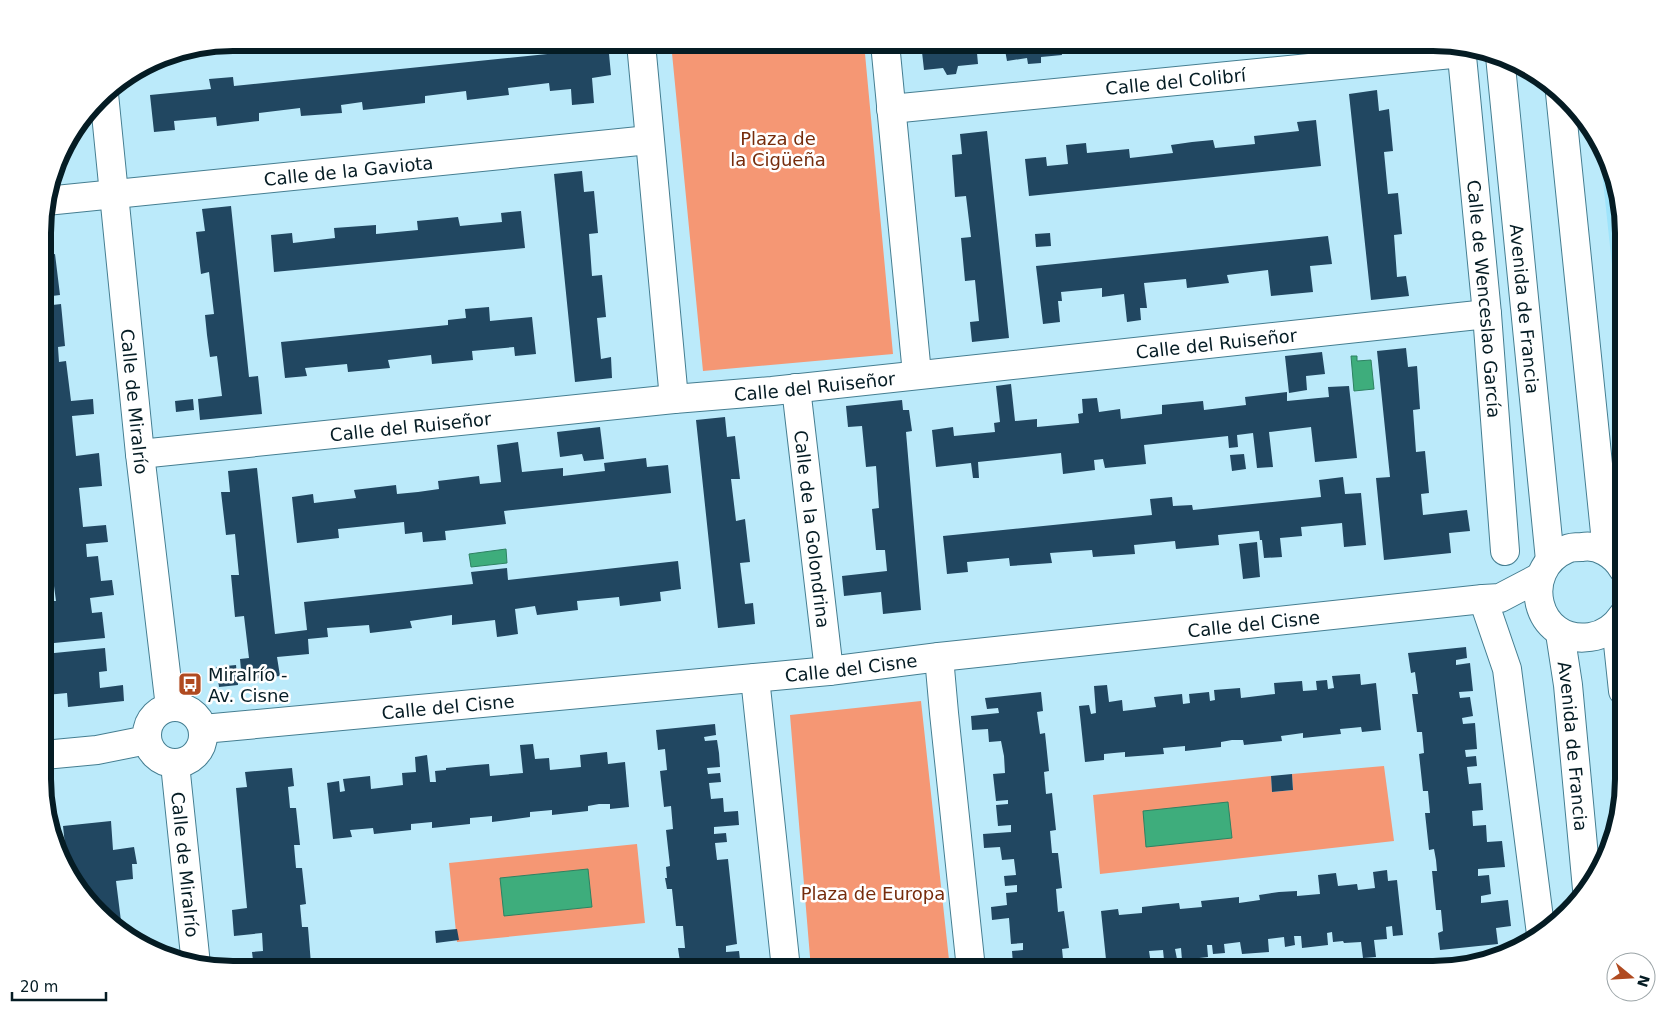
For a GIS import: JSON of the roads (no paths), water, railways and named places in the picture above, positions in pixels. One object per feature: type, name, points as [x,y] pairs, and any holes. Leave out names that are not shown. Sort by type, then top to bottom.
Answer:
[{"type":"street","points":[[642,51],[674,399]]},
{"type":"street","points":[[886,51],[917,374]]},
{"type":"street","name":"Calle del Colibrí","points":[[891,109],[1438,51]]},
{"type":"street","name":"Calle de Wenceslao García","points":[[1461,54],[1487,314],[1505,551]]},
{"type":"street","name":"Avenida de Francia","points":[[1501,65],[1545,568],[1538,597],[1541,611]]},
{"type":"street","name":"Calle de Miralrío","points":[[105,105],[140,454],[170,708]]},
{"type":"street","points":[[1562,106],[1615,532]]},
{"type":"street","name":"Calle de la Gaviota","points":[[55,200],[649,140]]},
{"type":"street","name":"Calle del Ruiseñor","points":[[140,454],[796,388],[1487,314]]},
{"type":"street","name":"Calle de la Golondrina","points":[[796,388],[829,671]]},
{"type":"street","name":"Calle del Cisne","points":[[1492,598],[1545,568],[1567,548],[1588,546],[1615,562]]},
{"type":"street","points":[[1492,598],[1507,669],[1540,926]]},
{"type":"street","name":"Calle del Cisne","points":[[203,729],[829,671],[939,657],[1492,598],[1541,611]]},
{"type":"street","points":[[1541,611],[1549,623],[1560,633],[1580,639],[1599,636],[1615,624]]},
{"type":"street","name":"Avenida de Francia","points":[[1560,633],[1568,685],[1586,877]]},
{"type":"street","points":[[939,657],[970,961]]},
{"type":"street","points":[[755,678],[785,961]]},
{"type":"street","points":[[170,708],[181,708],[191,712],[198,719],[203,729],[202,742],[197,753],[187,761],[175,764],[157,757],[147,740],[148,729],[152,719],[160,712],[170,708]]},
{"type":"street","points":[[51,754],[97,750],[147,740]]},
{"type":"street","name":"Calle de Miralrío","points":[[175,764],[195,957]]},
{"type":"place","name":"Miralrío - Av. Cisne","points":[[190,684]]},
{"type":"park label","name":"Plaza de la Cigüeña","points":[[778,148]]},
{"type":"park label","name":"Plaza de Europa","points":[[873,893]]}]
